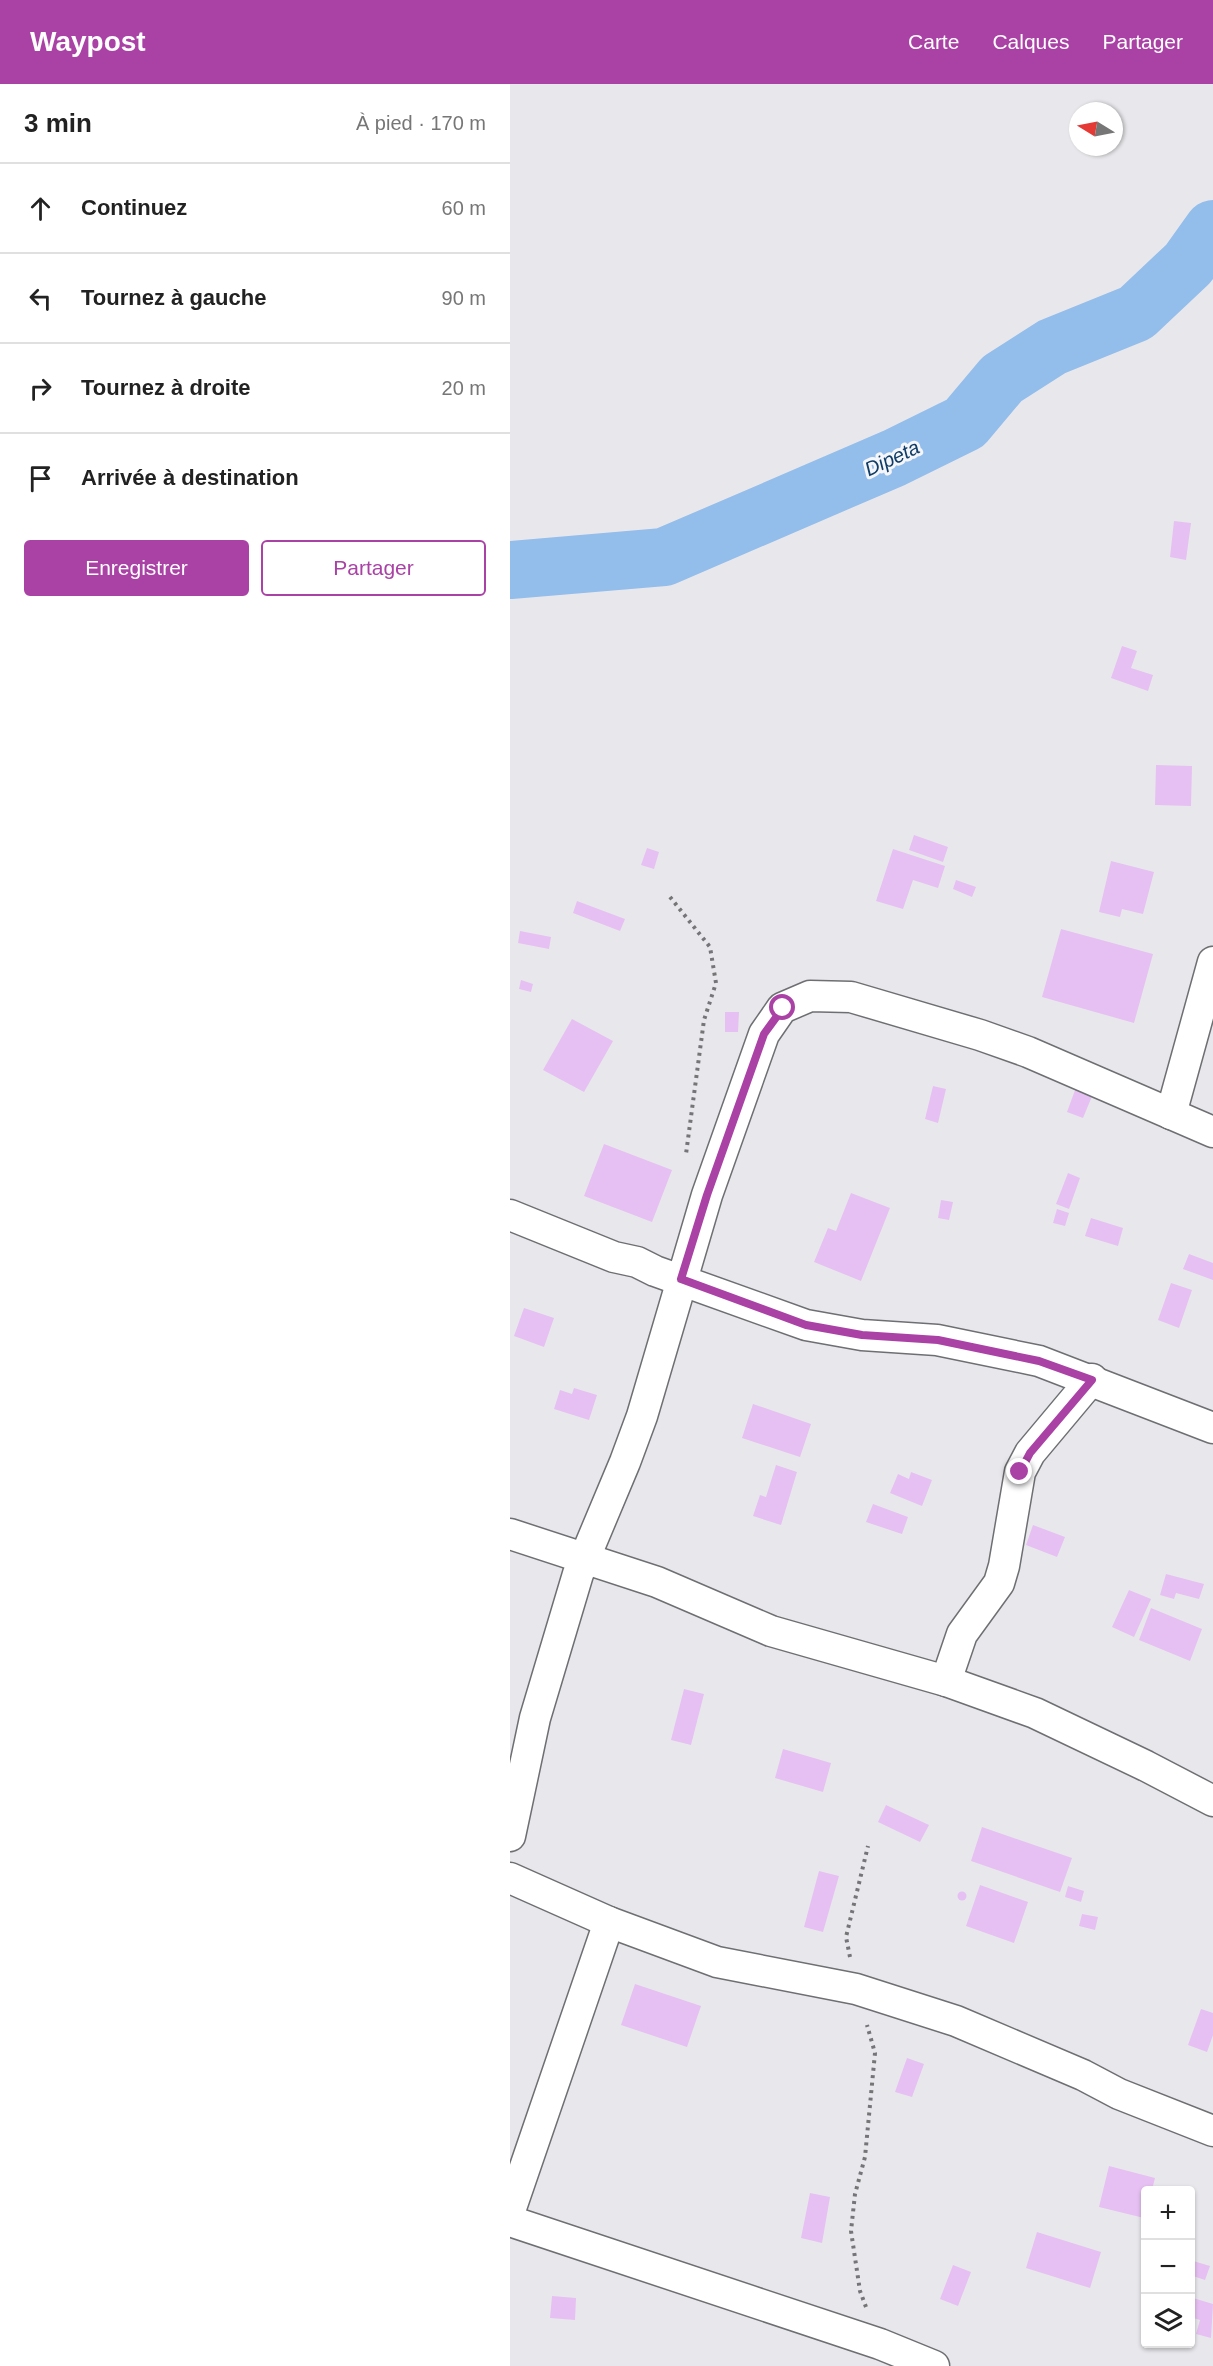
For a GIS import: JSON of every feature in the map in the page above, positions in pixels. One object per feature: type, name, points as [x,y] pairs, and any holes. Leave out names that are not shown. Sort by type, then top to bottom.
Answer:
[{"type":"street","points":[[1171,1114],[1213,962]]},
{"type":"street","points":[[510,1836],[535,1718],[583,1559],[625,1462],[642,1416],[707,1195],[764,1034],[783,1008],[810,996],[851,997],[980,1035],[1028,1052],[1213,1132]]},
{"type":"street","points":[[510,1215],[614,1257],[637,1262],[806,1325],[862,1335],[938,1340],[1039,1361],[1213,1428]]},
{"type":"street","points":[[946,1681],[962,1634],[999,1583],[1004,1566],[1016,1489],[1025,1463],[1030,1453],[1092,1380]]},
{"type":"street","points":[[510,1534],[657,1582],[771,1631],[946,1681],[1035,1713],[1213,1801]]},
{"type":"street","points":[[510,1878],[609,1922],[717,1962],[856,1989],[956,2020],[1051,2060],[1119,2094],[1213,2131]]},
{"type":"street","points":[[510,2211],[609,1922]]},
{"type":"street","points":[[510,2221],[880,2344],[934,2366]]},
{"type":"path","points":[[670,897],[710,947],[716,983],[704,1020],[685,1157]]},
{"type":"path","points":[[868,1846],[846,1937],[856,1989],[875,2053],[865,2157],[855,2194],[852,2231],[860,2291],[880,2344]]},
{"type":"building","points":[[1174,521],[1191,523],[1186,560],[1170,557]]},
{"type":"building","points":[[1122,646],[1137,651],[1131,668],[1153,675],[1148,691],[1111,678]]},
{"type":"building","points":[[1156,765],[1192,766],[1191,806],[1155,805]]},
{"type":"building","points":[[914,835],[948,847],[943,862],[909,850]]},
{"type":"building","points":[[647,848],[659,852],[654,869],[641,865]]},
{"type":"building","points":[[893,849],[945,866],[938,888],[913,880],[903,909],[876,901]]},
{"type":"building","points":[[1111,861],[1154,872],[1143,914],[1122,909],[1120,917],[1099,912]]},
{"type":"building","points":[[956,880],[976,887],[972,897],[953,889]]},
{"type":"building","points":[[577,901],[625,919],[620,931],[573,913]]},
{"type":"building","points":[[1061,929],[1153,954],[1134,1023],[1042,997]]},
{"type":"building","points":[[520,931],[551,937],[549,949],[518,943]]},
{"type":"building","points":[[521,980],[533,984],[531,992],[519,989]]},
{"type":"building","points":[[725,1012],[739,1012],[738,1032],[725,1032]]},
{"type":"building","points":[[572,1019],[613,1041],[584,1092],[543,1070]]},
{"type":"building","points":[[1078,1082],[1095,1089],[1083,1118],[1067,1112]]},
{"type":"building","points":[[933,1086],[946,1089],[938,1123],[925,1119]]},
{"type":"building","points":[[604,1144],[672,1170],[652,1222],[584,1196]]},
{"type":"building","points":[[1068,1173],[1080,1178],[1069,1209],[1056,1204]]},
{"type":"building","points":[[851,1193],[890,1208],[861,1281],[814,1262],[828,1228],[836,1231]]},
{"type":"building","points":[[941,1200],[953,1202],[949,1220],[938,1218]]},
{"type":"building","points":[[1057,1209],[1069,1213],[1065,1226],[1053,1223]]},
{"type":"building","points":[[1091,1218],[1123,1228],[1118,1246],[1085,1236]]},
{"type":"building","points":[[1189,1254],[1213,1263],[1213,1280],[1183,1269]]},
{"type":"building","points":[[1171,1283],[1192,1290],[1179,1328],[1158,1320]]},
{"type":"building","points":[[524,1308],[554,1318],[544,1347],[514,1336]]},
{"type":"building","points":[[574,1388],[597,1395],[589,1420],[554,1409],[560,1390],[572,1394]]},
{"type":"building","points":[[753,1404],[811,1424],[800,1457],[742,1438]]},
{"type":"building","points":[[776,1465],[797,1472],[781,1525],[753,1516],[760,1495],[766,1497]]},
{"type":"building","points":[[911,1472],[932,1480],[922,1506],[890,1493],[898,1474],[909,1479]]},
{"type":"building","points":[[873,1504],[908,1517],[902,1534],[866,1522]]},
{"type":"building","points":[[1033,1525],[1065,1537],[1057,1557],[1026,1545]]},
{"type":"building","points":[[1166,1574],[1204,1584],[1199,1599],[1176,1593],[1174,1599],[1160,1595]]},
{"type":"building","points":[[1129,1590],[1151,1599],[1134,1637],[1112,1627]]},
{"type":"building","points":[[1151,1608],[1202,1629],[1190,1661],[1139,1640]]},
{"type":"building","points":[[684,1689],[704,1694],[691,1745],[671,1740]]},
{"type":"building","points":[[783,1749],[831,1763],[823,1792],[775,1778]]},
{"type":"building","points":[[886,1805],[929,1825],[920,1842],[878,1822]]},
{"type":"building","points":[[982,1827],[1072,1858],[1060,1892],[971,1861]]},
{"type":"building","points":[[819,1871],[839,1876],[823,1932],[804,1927]]},
{"type":"building","points":[[980,1885],[1028,1902],[1014,1943],[966,1926]]},
{"type":"building","points":[[1068,1886],[1084,1891],[1081,1902],[1065,1897]]},
{"type":"building","points":[[962,1892],[966,1896],[962,1900],[958,1896]]},
{"type":"building","points":[[1082,1914],[1098,1917],[1095,1930],[1079,1926]]},
{"type":"building","points":[[635,1984],[701,2006],[687,2047],[621,2025]]},
{"type":"building","points":[[1201,2009],[1213,2013],[1213,2035],[1207,2052],[1188,2045]]},
{"type":"building","points":[[907,2058],[924,2064],[912,2097],[895,2092]]},
{"type":"building","points":[[1109,2166],[1155,2178],[1153,2186],[1141,2186],[1141,2217],[1099,2207]]},
{"type":"building","points":[[810,2193],[830,2197],[822,2243],[801,2238]]},
{"type":"building","points":[[1037,2232],[1101,2252],[1090,2288],[1026,2268]]},
{"type":"building","points":[[1195,2262],[1210,2266],[1205,2280],[1195,2277]]},
{"type":"building","points":[[953,2265],[971,2272],[958,2306],[940,2299]]},
{"type":"building","points":[[552,2296],[576,2298],[575,2320],[550,2318]]},
{"type":"building","points":[[1195,2299],[1213,2304],[1211,2338],[1196,2334],[1200,2320],[1195,2318]]},
{"type":"waterway","name":"Dipeta","points":[[510,570],[664,557],[894,458],[965,423],[1002,379],[1052,347],[1136,313],[1188,264],[1213,229]]},
{"type":"route","points":[[783,1008],[764,1034],[707,1195],[681,1279],[806,1325],[862,1335],[938,1340],[1039,1361],[1092,1380],[1030,1453],[1020,1472]]}]
